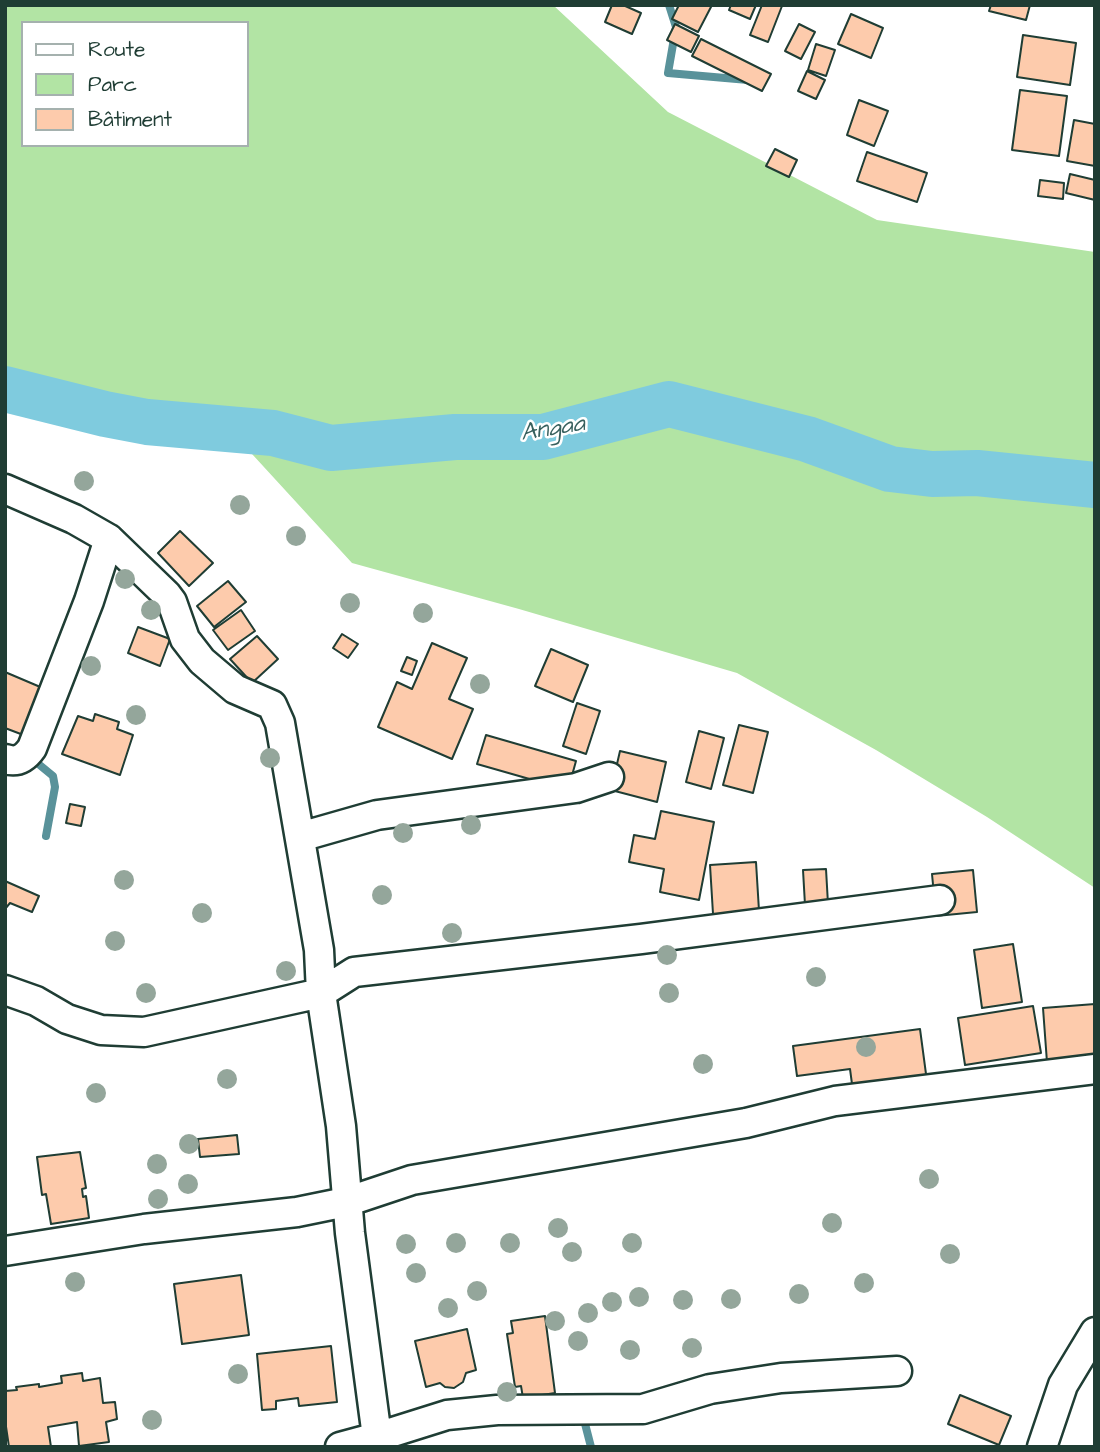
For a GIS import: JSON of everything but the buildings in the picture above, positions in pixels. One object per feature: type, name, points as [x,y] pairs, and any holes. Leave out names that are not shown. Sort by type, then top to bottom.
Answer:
[{"type":"street","points":[[5,489],[74,519],[109,539],[166,594],[185,639],[202,661],[235,689],[272,705],[280,723],[319,950],[321,993],[341,1126],[346,1202],[378,1442]]},
{"type":"street","points":[[5,759],[13,761],[25,758],[32,748],[89,601],[109,539]]},
{"type":"street","points":[[300,837],[377,815],[576,788],[609,776]]},
{"type":"street","points":[[5,990],[36,1001],[67,1019],[101,1030],[144,1032],[321,993],[355,972],[641,939],[940,900]]},
{"type":"street","points":[[5,1251],[144,1229],[298,1212],[346,1202],[412,1180],[746,1122],[835,1101],[1095,1069]]},
{"type":"street","points":[[1042,1447],[1063,1385],[1095,1332]]},
{"type":"street","points":[[341,1447],[378,1442],[447,1415],[497,1410],[643,1409],[710,1390],[781,1378],[897,1371]]},
{"type":"green space","points":[[5,5],[553,5],[668,112],[877,220],[1095,252],[1095,888],[987,817],[876,750],[737,673],[352,563],[230,430],[147,422],[5,389]]},
{"type":"waterway","points":[[669,5],[676,27],[668,73],[748,80]]},
{"type":"waterway","name":"Angaa","points":[[5,389],[147,422],[273,433],[331,448],[455,437],[543,437],[669,404],[807,439],[890,469],[932,474],[977,473],[1095,485]]},
{"type":"waterway","points":[[36,762],[53,776],[55,787],[46,836]]},
{"type":"waterway","points":[[583,1416],[591,1447]]}]
